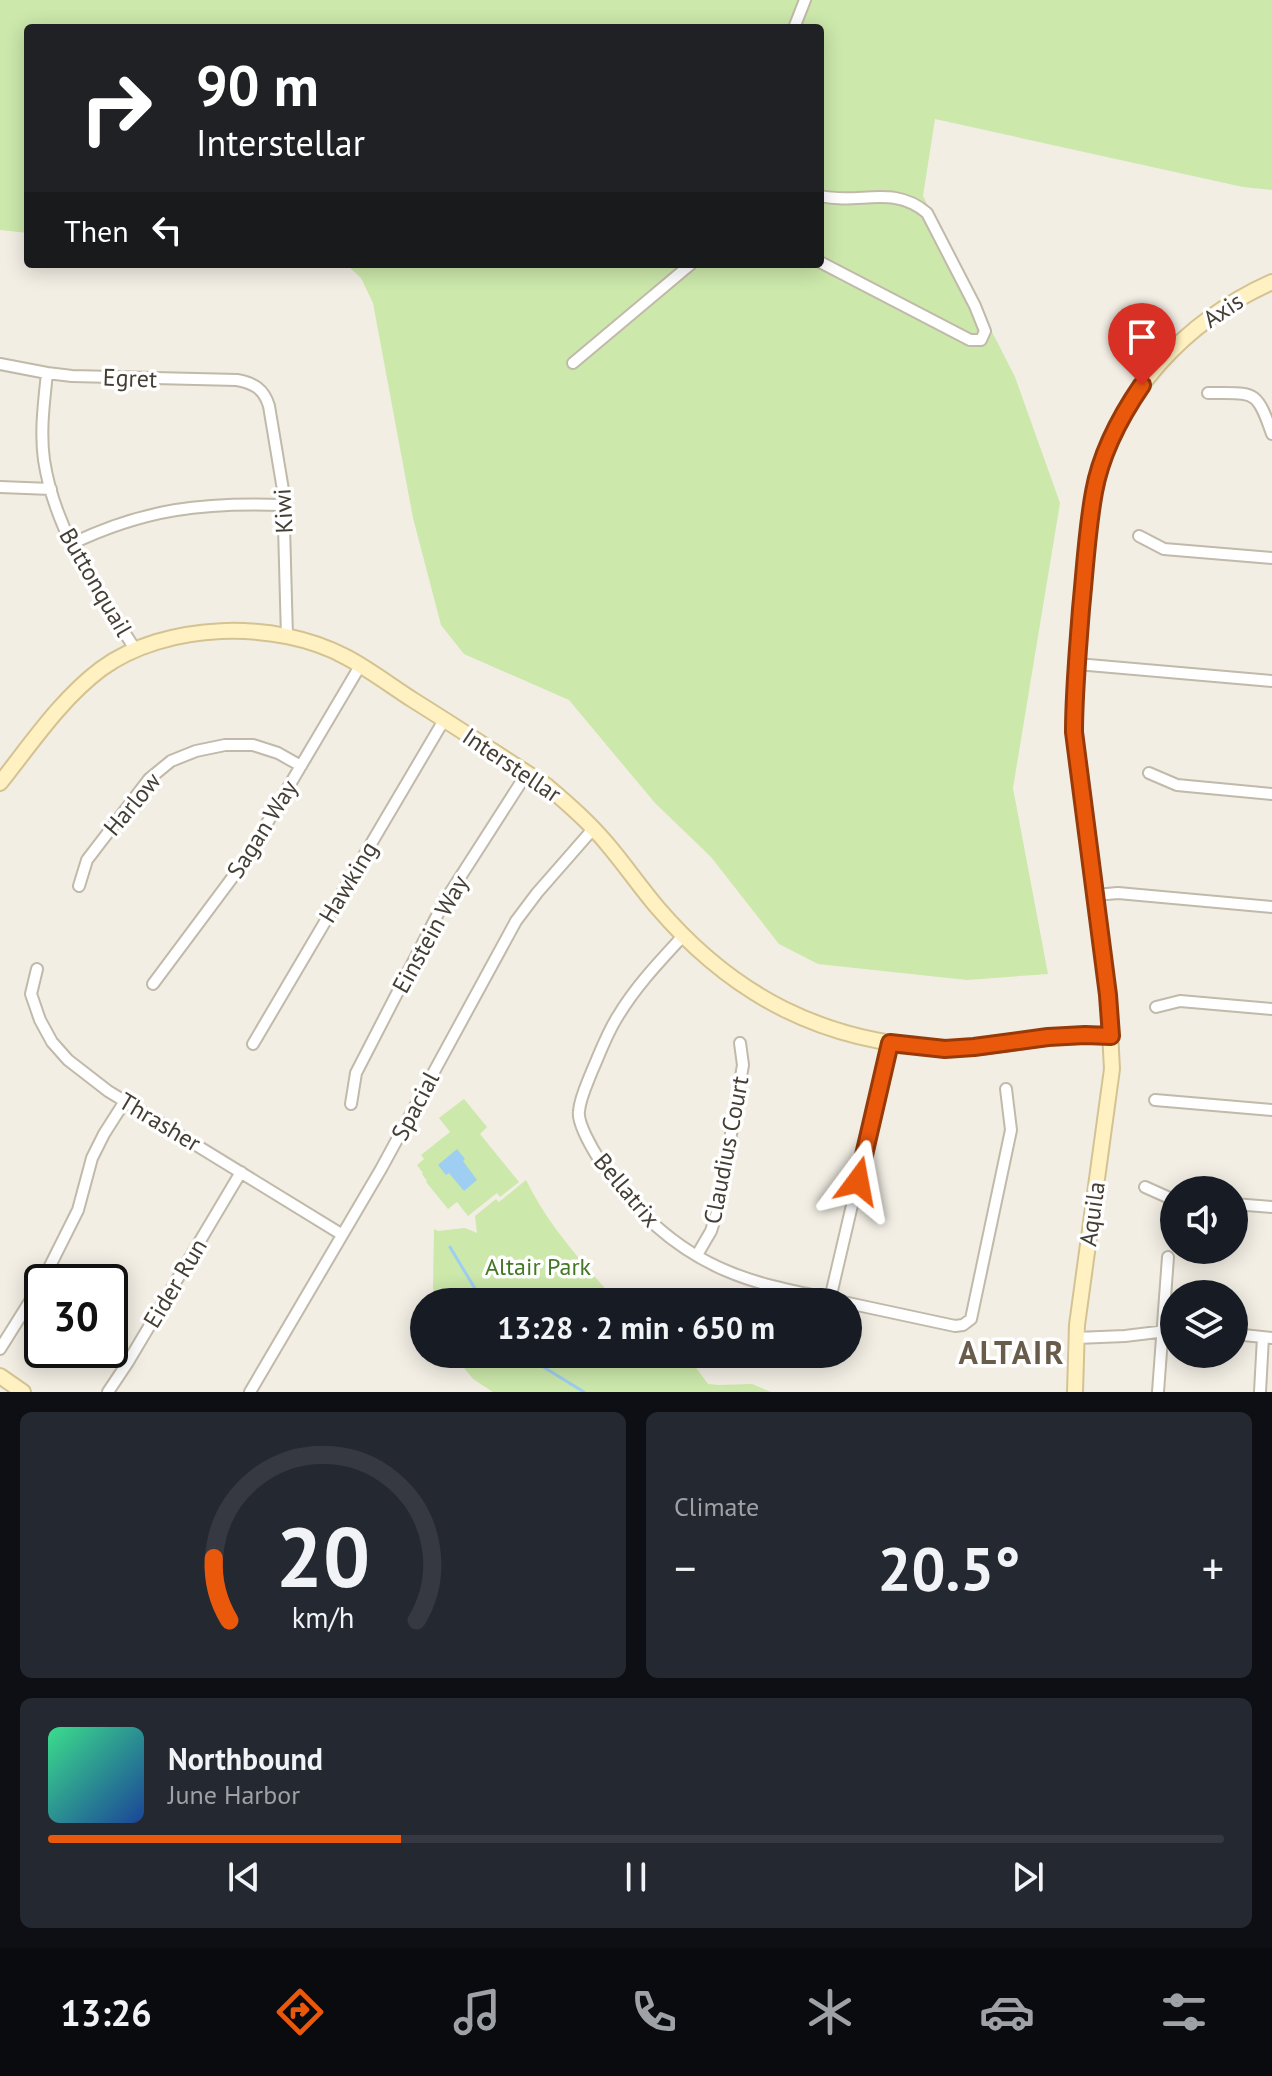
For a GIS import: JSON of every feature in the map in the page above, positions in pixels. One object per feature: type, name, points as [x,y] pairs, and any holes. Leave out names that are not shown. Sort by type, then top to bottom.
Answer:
[{"type":"street","points":[[796,24],[805,0]]},
{"type":"street","points":[[824,197],[839,200],[901,197],[927,213],[975,306],[985,331],[981,340],[970,340],[824,264]]},
{"type":"street","points":[[573,363],[686,268]]},
{"type":"street","name":"Axis","points":[[1111,1036],[1074,732],[1077,664],[1094,490],[1112,436],[1142,385],[1178,343],[1226,307],[1272,282]]},
{"type":"street","name":"Egret","points":[[0,364],[72,376],[237,380],[259,388]]},
{"type":"street","name":"Buttonquail","points":[[47,373],[44,460],[54,502],[81,563],[135,649]]},
{"type":"street","name":"Kiwi","points":[[259,388],[269,406],[283,490],[287,637]]},
{"type":"street","points":[[1208,393],[1249,394],[1262,403],[1272,434]]},
{"type":"street","points":[[0,487],[51,489]]},
{"type":"street","points":[[71,544],[128,520],[157,513],[222,504],[284,505]]},
{"type":"street","points":[[1139,536],[1164,549],[1272,558]]},
{"type":"street","name":"Interstellar","points":[[0,783],[73,692],[102,668],[135,649],[172,637],[198,633],[235,631],[287,637],[345,656],[555,793],[608,844],[656,907],[683,936],[732,978],[781,1009],[846,1034],[945,1049],[1048,1037],[1111,1036]]},
{"type":"street","points":[[1077,664],[1272,681]]},
{"type":"street","name":"Sagan Way","points":[[153,984],[244,862],[360,666]]},
{"type":"street","name":"Hawking","points":[[253,1044],[444,720]]},
{"type":"street","name":"Harlow","points":[[79,886],[87,860],[149,779],[171,761],[196,751],[225,745],[253,745],[278,753],[301,766]]},
{"type":"street","name":"Einstein Way","points":[[351,1104],[356,1073],[443,904],[527,773]]},
{"type":"street","points":[[1149,773],[1177,785],[1272,794]]},
{"type":"street","name":"Spacial","points":[[250,1392],[381,1169],[516,921],[593,829]]},
{"type":"street","points":[[1095,895],[1118,893],[1272,907]]},
{"type":"street","name":"Bellatrix","points":[[683,936],[635,991],[617,1017],[585,1090],[578,1115],[592,1149],[611,1177],[665,1235],[726,1271],[782,1288]]},
{"type":"street","name":"Thrasher","points":[[37,969],[31,994],[52,1042],[68,1060],[108,1091],[341,1234]]},
{"type":"street","points":[[1156,1007],[1180,1001],[1272,1009]]},
{"type":"street","name":"Aquila","points":[[1075,1392],[1076,1338],[1112,1069],[1111,1036]]},
{"type":"street","name":"Claudius Court","points":[[697,1255],[711,1231],[718,1209],[743,1065],[740,1043]]},
{"type":"street","points":[[833,1288],[890,1043]]},
{"type":"street","name":"Bellatrix","points":[[862,1306],[955,1326],[971,1319],[1011,1130],[1006,1089]]},
{"type":"street","points":[[1155,1100],[1272,1110]]},
{"type":"street","points":[[51,1264],[78,1210],[92,1158],[125,1101]]},
{"type":"street","name":"Eider Run","points":[[108,1392],[241,1172]]},
{"type":"street","points":[[1145,1187],[1160,1194]]},
{"type":"street","points":[[1248,1205],[1272,1207]]},
{"type":"street","points":[[0,1349],[24,1311]]},
{"type":"street","points":[[1076,1338],[1160,1332]]},
{"type":"street","points":[[1248,1335],[1268,1337],[1260,1392]]},
{"type":"street","points":[[1158,1392],[1162,1368]]},
{"type":"street","points":[[0,1376],[23,1392]]},
{"type":"green space","points":[[0,0],[1272,0],[1272,190],[1243,187],[935,119],[923,196],[1015,377],[1060,503],[1013,788],[1048,974],[967,980],[818,964],[779,944],[711,857],[655,803],[569,700],[464,654],[441,625],[413,518],[373,303],[361,278],[350,268],[824,268],[824,24],[24,24],[24,233],[0,230]]},
{"type":"green space","points":[[464,1099],[487,1127],[480,1134],[519,1182],[500,1197],[497,1193],[468,1216],[457,1202],[448,1209],[426,1182],[417,1165],[424,1159],[421,1155],[450,1132],[439,1118]]},
{"type":"green space","name":"Altair Park","points":[[526,1180],[556,1229],[605,1288],[433,1288],[434,1229],[465,1228],[477,1233],[475,1216],[496,1199],[499,1202]]},
{"type":"green space","points":[[464,1368],[696,1368],[708,1384],[752,1384],[771,1392],[493,1392],[473,1379]]},
{"type":"water","points":[[457,1149],[477,1180],[464,1191],[438,1165]]},
{"type":"waterway","points":[[450,1247],[475,1288]]},
{"type":"waterway","points":[[545,1368],[584,1392]]},
{"type":"district","name":"ALTAIR","points":[[1012,1352]]},
{"type":"route","points":[[858,1181],[890,1043],[945,1049],[1048,1037],[1111,1036],[1074,732],[1074,704],[1094,490],[1112,436],[1142,385]]}]
